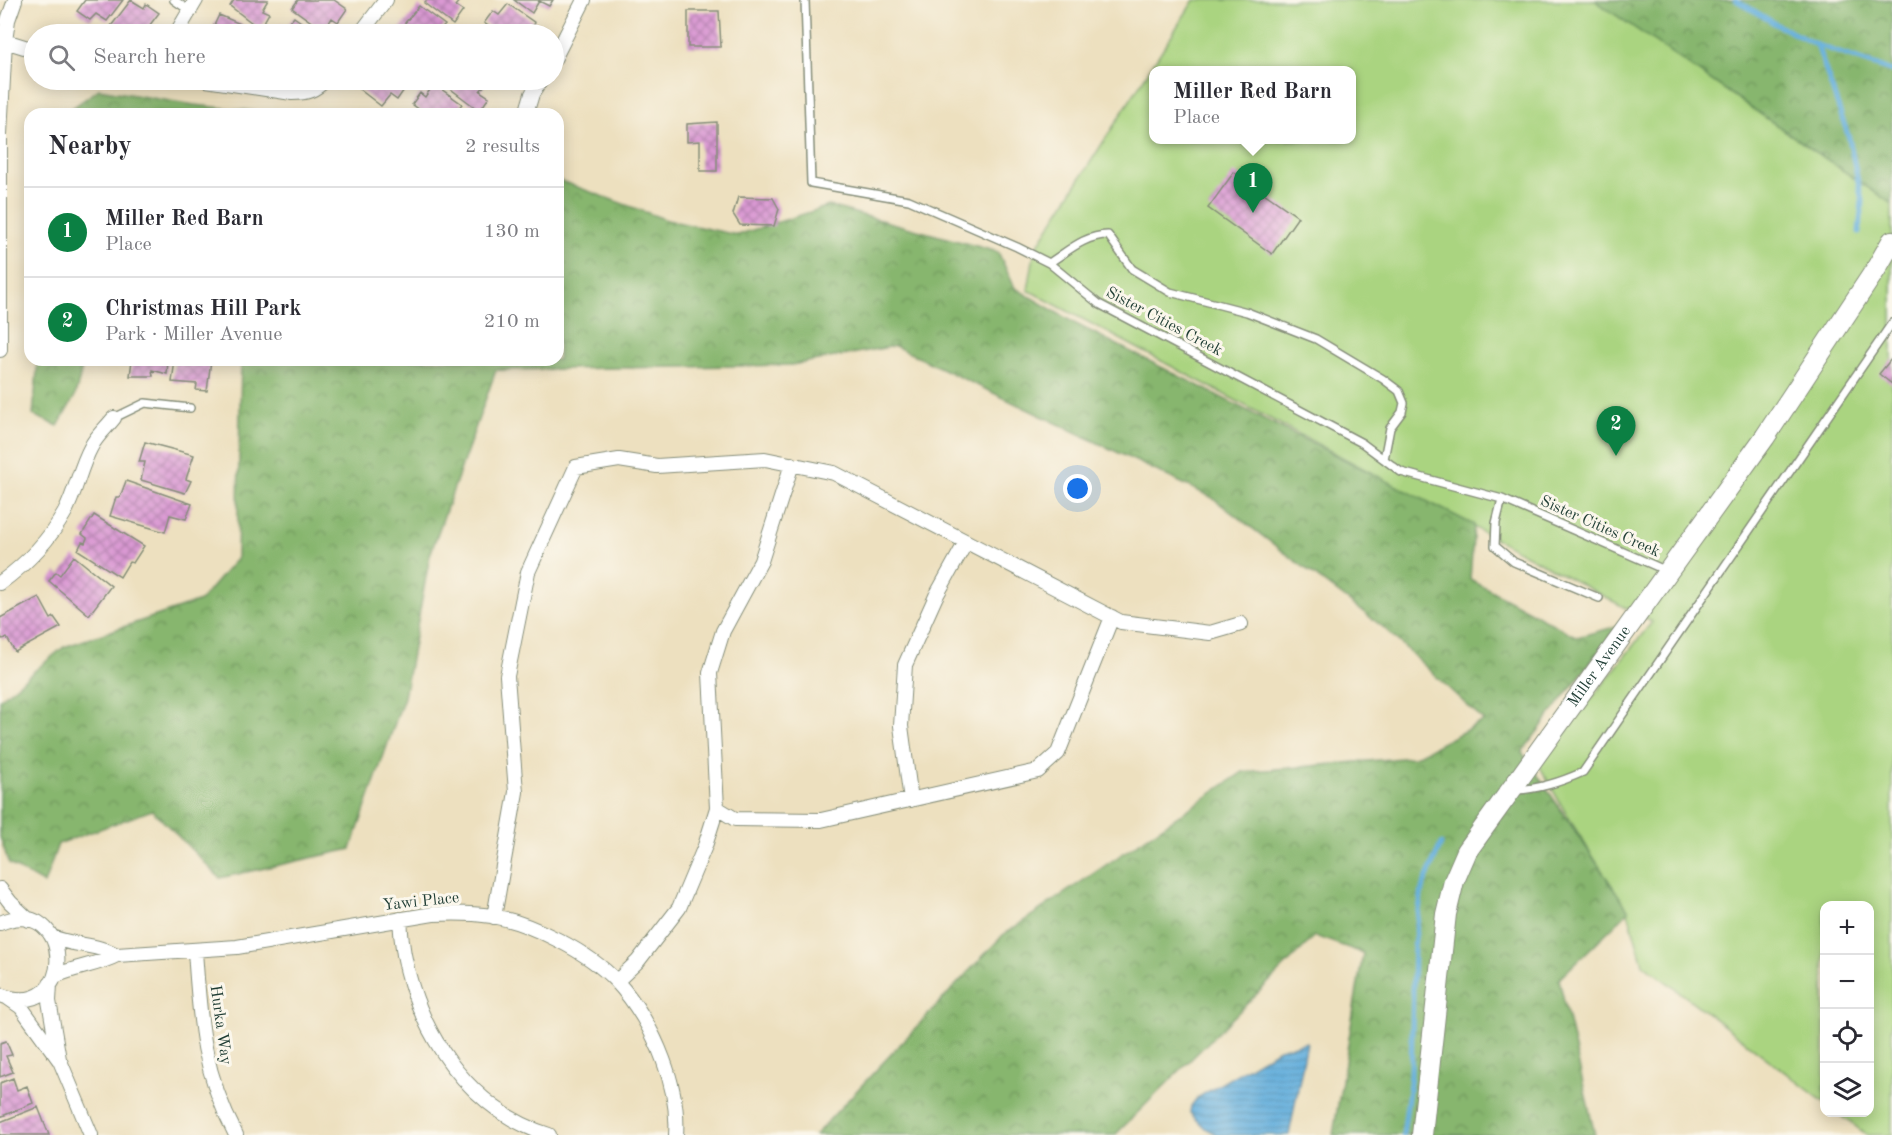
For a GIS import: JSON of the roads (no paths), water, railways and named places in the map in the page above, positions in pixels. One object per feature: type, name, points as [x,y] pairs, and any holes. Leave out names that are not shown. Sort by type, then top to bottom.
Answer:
[{"type":"street","points":[[0,350],[0,134],[5,41],[8,20],[15,0]]},
{"type":"street","points":[[368,24],[386,0]]},
{"type":"street","points":[[564,39],[584,0]]},
{"type":"street","points":[[182,24],[193,5]]},
{"type":"street","points":[[5,41],[24,47]]},
{"type":"street","points":[[272,90],[292,93],[305,93],[312,90]]},
{"type":"street","points":[[528,108],[535,90]]},
{"type":"street","name":"Miller Avenue","points":[[1422,1135],[1446,914],[1454,881],[1467,851],[1765,437],[1892,242]]},
{"type":"street","points":[[0,583],[24,566],[45,542],[65,512],[91,446],[114,418]]},
{"type":"street","points":[[494,917],[516,792],[507,676],[528,572],[576,467],[620,460],[657,466],[765,459],[834,473],[1121,622],[1210,633],[1241,624]]},
{"type":"street","points":[[616,981],[638,961],[679,908],[705,846],[717,808],[711,673],[723,631],[760,561],[792,464]]},
{"type":"street","points":[[911,800],[901,726],[904,665],[936,596],[966,542]]},
{"type":"street","points":[[717,808],[735,819],[821,820],[1038,771],[1058,753],[1112,617]]},
{"type":"street","points":[[0,889],[29,920],[40,925],[52,937],[58,953],[59,963],[52,980],[49,1001],[60,1061],[91,1135]]},
{"type":"street","name":"Yawi Place","points":[[117,955],[195,951],[265,943],[433,914],[463,913],[494,917],[526,927],[588,958],[616,981],[656,1042],[675,1100],[676,1135]]},
{"type":"street","points":[[0,923],[16,919],[29,920]]},
{"type":"street","points":[[400,919],[403,946],[416,997],[426,1024],[439,1047],[458,1074],[480,1095],[513,1119],[549,1135]]},
{"type":"street","points":[[52,937],[82,946],[105,948],[117,955]]},
{"type":"street","name":"Hurka Way","points":[[195,951],[204,1051],[211,1078],[236,1135]]},
{"type":"street","points":[[4,996],[20,999],[33,997],[52,980],[73,968],[106,961],[117,955]]},
{"type":"street","points":[[4,996],[21,1006],[60,1061]]},
{"type":"lane","points":[[174,0],[193,5]]},
{"type":"lane","name":"Sister Cities Creek","points":[[805,0],[811,183],[909,200],[1017,247],[1049,263],[1099,304],[1362,443],[1401,472],[1502,499],[1668,572]]},
{"type":"lane","points":[[1049,263],[1088,238],[1108,235],[1132,268],[1170,292],[1247,312],[1316,339],[1399,391],[1404,403],[1402,412],[1390,428],[1384,459]]},
{"type":"lane","points":[[1510,790],[1531,789],[1561,782],[1583,772],[1892,323]]},
{"type":"lane","points":[[114,418],[145,403],[190,408]]},
{"type":"lane","points":[[1502,499],[1496,523],[1495,546],[1515,562],[1599,598]]},
{"type":"water","points":[[1307,1042],[1289,1135],[1218,1135],[1205,1128],[1190,1113],[1191,1106],[1197,1098],[1279,1049]]},
{"type":"waterway","points":[[1736,0],[1779,26],[1817,45],[1892,71]]},
{"type":"waterway","points":[[1817,45],[1849,138],[1862,201],[1859,232]]},
{"type":"waterway","points":[[1403,1135],[1411,1075],[1414,946],[1422,889],[1441,844]]},
{"type":"place","name":"Miller Red Barn","points":[[1253,213]]},
{"type":"place","name":"Christmas Hill Park","points":[[1616,456]]}]
